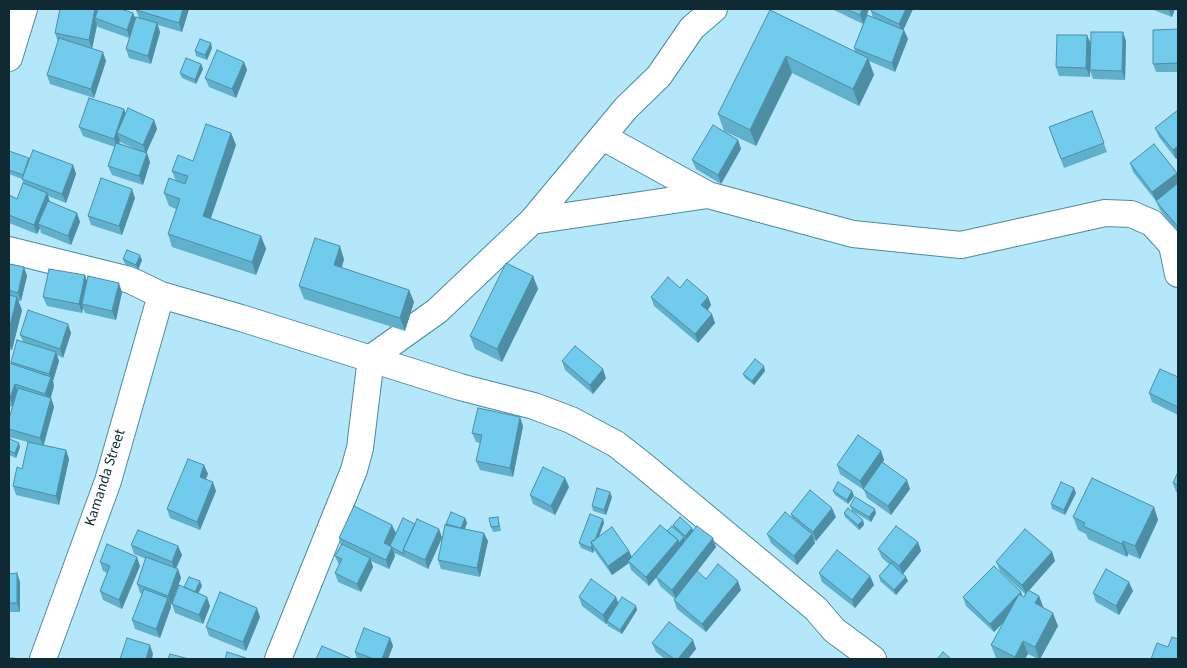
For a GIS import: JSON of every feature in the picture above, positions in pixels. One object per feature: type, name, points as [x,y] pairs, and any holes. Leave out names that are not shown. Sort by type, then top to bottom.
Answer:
[{"type":"street","points":[[9,58],[24,9]]},
{"type":"street","points":[[278,659],[354,470],[360,448],[371,358],[437,311],[532,221],[626,108],[659,76],[692,28],[714,9]]},
{"type":"street","points":[[603,137],[708,195],[853,234],[961,245],[1105,213],[1131,214],[1152,223],[1172,245],[1178,274]]},
{"type":"street","points":[[532,221],[708,195]]},
{"type":"street","points":[[9,250],[130,280],[161,295],[371,358],[460,387],[534,406],[571,420],[616,444],[816,609],[834,630],[873,659]]},
{"type":"street","name":"Kamanda Street","points":[[43,659],[108,480],[161,295]]},
{"type":"building","points":[[60,9],[95,9],[89,40],[55,33]]},
{"type":"building","points":[[98,9],[121,9],[133,13],[127,30],[95,18]]},
{"type":"building","points":[[136,9],[183,9],[179,23]]},
{"type":"building","points":[[846,9],[862,9],[860,15]]},
{"type":"building","points":[[871,9],[906,9],[899,24],[871,11]]},
{"type":"building","points":[[770,10],[868,58],[853,89],[786,56],[750,130],[718,114]]},
{"type":"building","points":[[867,15],[904,30],[892,63],[854,48]]},
{"type":"building","points":[[136,17],[157,23],[148,56],[126,49]]},
{"type":"building","points":[[1178,29],[1178,63],[1153,64],[1153,30]]},
{"type":"building","points":[[1091,32],[1123,32],[1122,71],[1090,70]]},
{"type":"building","points":[[1057,35],[1087,35],[1086,68],[1056,67]]},
{"type":"building","points":[[59,38],[103,52],[91,89],[47,75]]},
{"type":"building","points":[[200,39],[211,43],[205,55],[195,51]]},
{"type":"building","points":[[217,50],[244,62],[232,89],[205,78]]},
{"type":"building","points":[[186,58],[201,64],[195,80],[180,73]]},
{"type":"building","points":[[89,98],[124,109],[114,139],[79,127]]},
{"type":"building","points":[[128,108],[154,120],[143,145],[117,133]]},
{"type":"building","points":[[1178,110],[1178,146],[1173,150],[1155,128]]},
{"type":"building","points":[[1092,111],[1104,143],[1061,159],[1049,127]]},
{"type":"building","points":[[206,124],[231,133],[203,216],[261,236],[252,262],[168,234],[180,199],[164,193],[169,178],[185,184],[188,176],[172,171],[178,155],[193,161]]},
{"type":"building","points":[[713,125],[738,140],[718,175],[692,160]]},
{"type":"building","points":[[116,143],[147,153],[139,176],[108,166]]},
{"type":"building","points":[[1154,144],[1177,173],[1152,192],[1130,163]]},
{"type":"building","points":[[33,150],[73,165],[62,194],[22,179]]},
{"type":"building","points":[[9,151],[29,158],[23,175],[9,170]]},
{"type":"building","points":[[101,178],[132,189],[119,226],[88,216]]},
{"type":"building","points":[[23,183],[47,193],[34,225],[9,215],[9,195],[17,199]]},
{"type":"building","points":[[1178,183],[1178,227],[1156,201]]},
{"type":"building","points":[[48,201],[77,213],[68,236],[38,224]]},
{"type":"building","points":[[315,238],[340,246],[334,265],[409,290],[400,318],[299,286]]},
{"type":"building","points":[[127,250],[140,255],[136,265],[123,259]]},
{"type":"building","points":[[506,263],[533,276],[497,349],[470,336]]},
{"type":"building","points":[[9,264],[24,267],[18,293],[9,290]]},
{"type":"building","points":[[49,269],[85,275],[79,304],[43,297]]},
{"type":"building","points":[[88,276],[119,283],[112,311],[82,304]]},
{"type":"building","points":[[668,277],[680,288],[687,279],[708,297],[701,305],[712,314],[695,334],[651,297]]},
{"type":"building","points":[[9,295],[17,297],[9,330]]},
{"type":"building","points":[[28,310],[68,324],[60,349],[20,335]]},
{"type":"building","points":[[17,340],[56,352],[49,374],[11,362]]},
{"type":"building","points":[[575,346],[603,369],[590,385],[562,361]]},
{"type":"building","points":[[755,359],[764,366],[752,381],[743,374]]},
{"type":"building","points":[[9,363],[51,377],[45,394],[15,384],[9,398]]},
{"type":"building","points":[[1160,369],[1178,377],[1178,407],[1149,393]]},
{"type":"building","points":[[18,388],[51,398],[40,438],[9,429],[9,419]]},
{"type":"building","points":[[478,408],[520,417],[510,468],[476,461],[482,435],[472,433]]},
{"type":"building","points":[[858,435],[881,451],[860,481],[837,465]]},
{"type":"building","points":[[10,439],[19,443],[15,453],[9,451]]},
{"type":"building","points":[[28,442],[66,450],[56,496],[13,486],[17,467],[22,469]]},
{"type":"building","points":[[188,459],[204,465],[200,477],[213,482],[197,522],[167,509]]},
{"type":"building","points":[[882,462],[907,480],[888,506],[863,489]]},
{"type":"building","points":[[543,467],[565,478],[551,506],[530,495]]},
{"type":"building","points":[[1178,472],[1178,485],[1173,483]]},
{"type":"building","points":[[1092,478],[1154,507],[1135,546],[1123,541],[1122,544],[1083,526],[1085,523],[1073,517]]},
{"type":"building","points":[[838,482],[852,491],[847,500],[833,491]]},
{"type":"building","points":[[1061,482],[1074,488],[1064,510],[1051,504]]},
{"type":"building","points":[[597,488],[610,492],[604,510],[592,506]]},
{"type":"building","points":[[810,490],[832,508],[813,532],[791,514]]},
{"type":"building","points":[[855,497],[875,509],[869,517],[850,506]]},
{"type":"building","points":[[354,506],[392,525],[384,543],[392,547],[386,560],[339,538]]},
{"type":"building","points":[[848,508],[863,520],[858,525],[844,513]]},
{"type":"building","points":[[451,512],[465,518],[461,528],[446,524]]},
{"type":"building","points":[[785,512],[812,534],[794,556],[767,534]]},
{"type":"building","points":[[590,514],[603,519],[595,540],[591,542],[591,548],[579,543]]},
{"type":"building","points":[[498,517],[499,526],[491,527],[489,518]]},
{"type":"building","points":[[680,517],[692,528],[685,536],[673,525]]},
{"type":"building","points":[[403,518],[415,524],[403,550],[404,554],[390,546]]},
{"type":"building","points":[[417,519],[439,529],[425,560],[403,550]]},
{"type":"building","points":[[445,525],[484,533],[477,568],[438,560]]},
{"type":"building","points":[[660,525],[678,540],[646,577],[628,561]]},
{"type":"building","points":[[672,526],[684,537],[679,543],[667,531]]},
{"type":"building","points":[[697,526],[713,538],[672,590],[656,577]]},
{"type":"building","points":[[896,526],[918,542],[899,566],[878,549]]},
{"type":"building","points":[[612,527],[629,551],[608,566],[591,542]]},
{"type":"building","points":[[1025,529],[1052,552],[1022,585],[996,562]]},
{"type":"building","points":[[138,530],[178,546],[172,562],[131,545]]},
{"type":"building","points":[[107,544],[137,557],[119,600],[100,591],[110,566],[100,562]]},
{"type":"building","points":[[342,544],[370,558],[357,584],[335,573],[342,559],[335,556]]},
{"type":"building","points":[[837,550],[870,576],[852,600],[819,573]]},
{"type":"building","points":[[146,557],[178,569],[168,596],[137,584]]},
{"type":"building","points":[[891,563],[906,577],[894,590],[879,576]]},
{"type":"building","points":[[718,564],[738,581],[702,624],[674,600],[697,571],[706,579]]},
{"type":"building","points":[[994,566],[1021,592],[990,624],[963,597]]},
{"type":"building","points":[[1106,569],[1129,582],[1116,606],[1093,593]]},
{"type":"building","points":[[17,573],[17,603],[9,603],[9,574]]},
{"type":"building","points":[[189,577],[200,581],[195,592],[184,587]]},
{"type":"building","points":[[591,579],[616,597],[603,615],[579,597]]},
{"type":"building","points":[[179,585],[207,597],[199,615],[172,604]]},
{"type":"building","points":[[144,589],[168,598],[156,629],[132,620]]},
{"type":"building","points":[[1028,590],[1039,596],[1035,603],[1053,613],[1035,647],[1023,641],[1015,657],[991,645],[1019,594],[1024,597]]},
{"type":"building","points":[[220,592],[257,608],[243,642],[206,627]]},
{"type":"building","points":[[622,597],[636,606],[620,630],[607,621]]},
{"type":"building","points":[[669,622],[693,640],[678,659],[674,659],[652,643]]},
{"type":"building","points":[[364,628],[390,638],[382,659],[374,659],[355,652]]},
{"type":"building","points":[[1172,637],[1178,639],[1178,659],[1151,659],[1157,643],[1168,647]]},
{"type":"building","points":[[127,638],[150,645],[146,659],[120,659]]},
{"type":"building","points":[[322,646],[350,658],[350,659],[316,659]]},
{"type":"building","points":[[227,652],[246,658],[225,659]]},
{"type":"building","points":[[943,652],[951,659],[937,659]]},
{"type":"building","points":[[170,654],[189,659],[168,659]]}]
